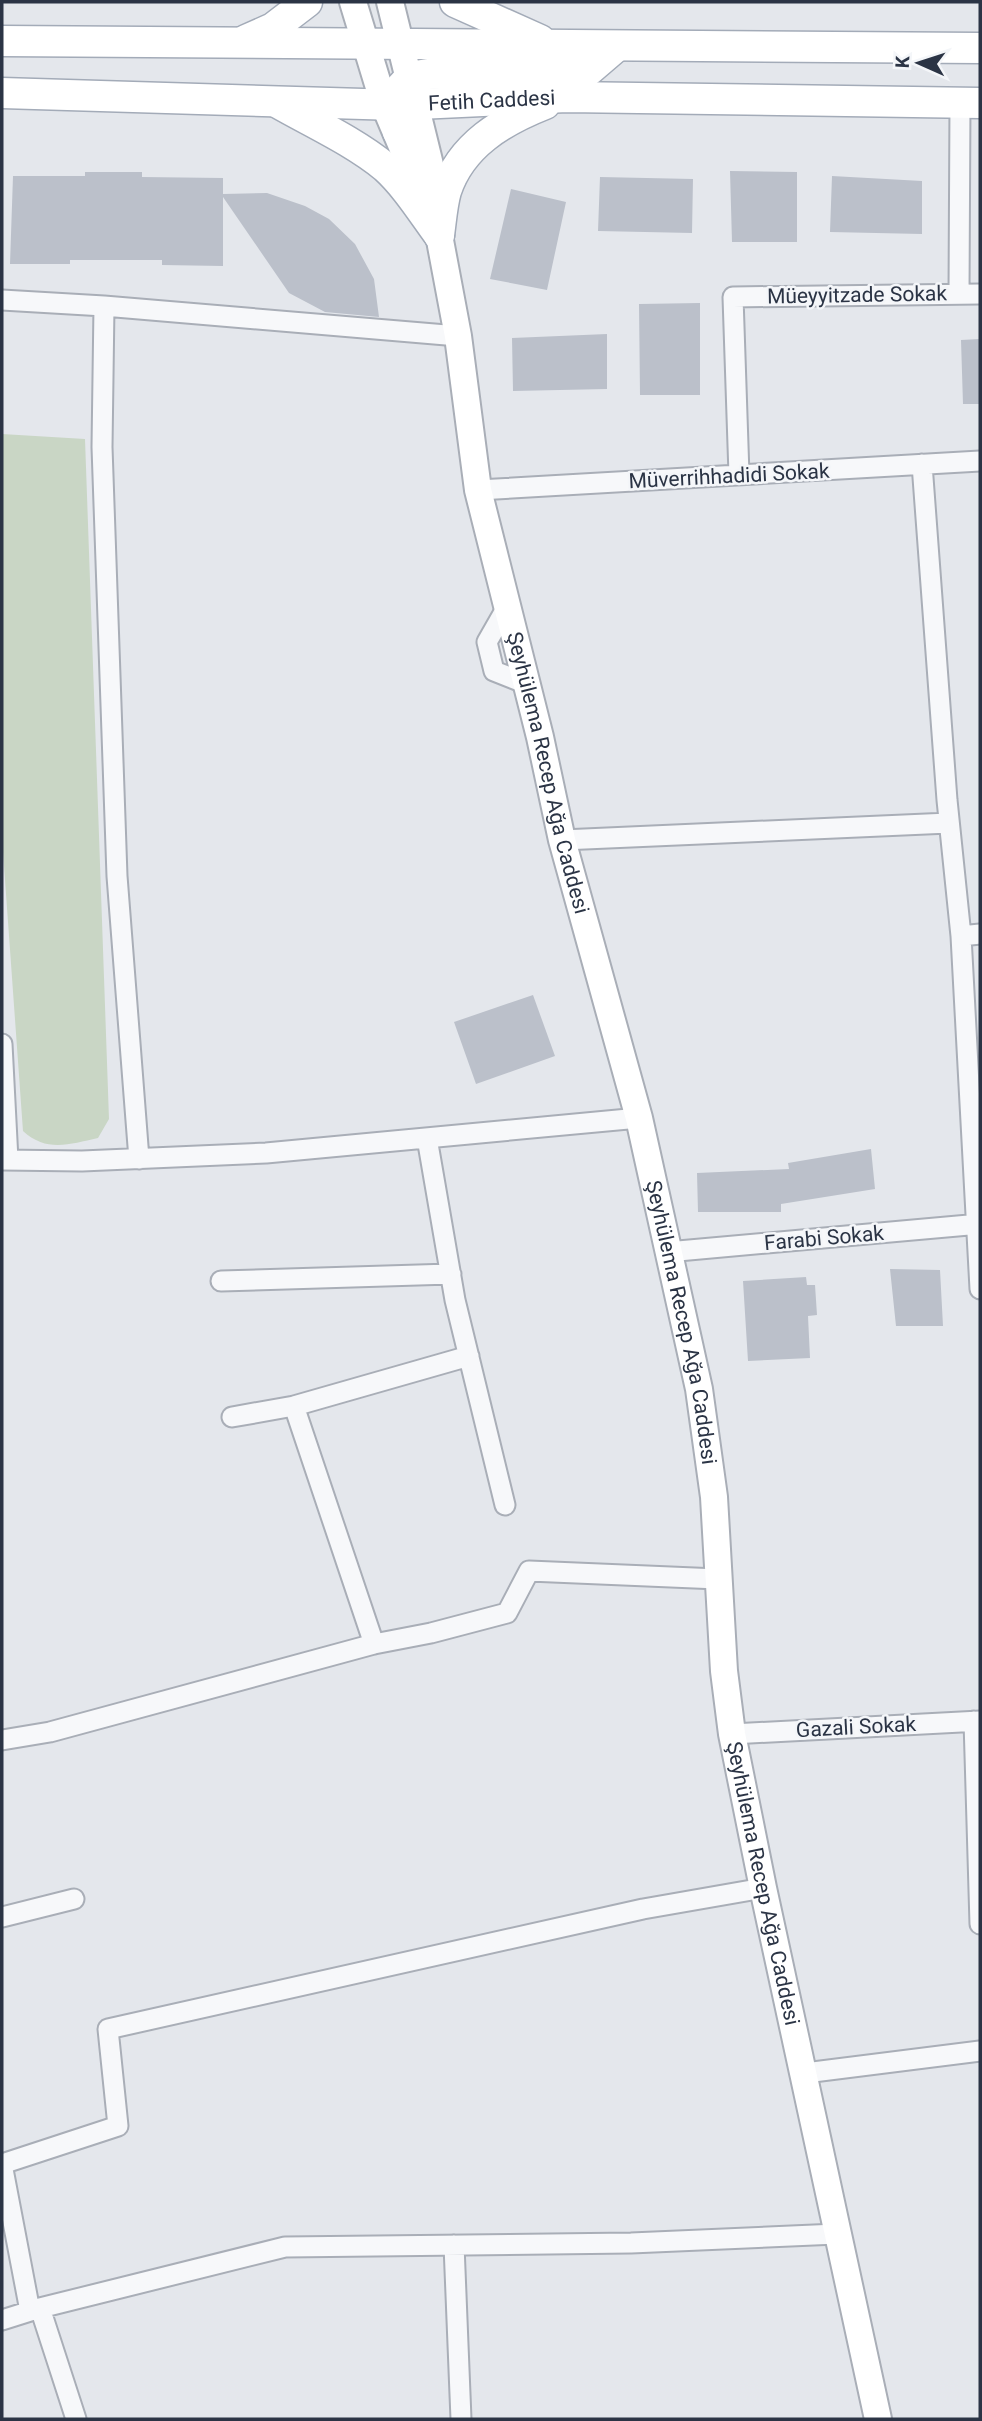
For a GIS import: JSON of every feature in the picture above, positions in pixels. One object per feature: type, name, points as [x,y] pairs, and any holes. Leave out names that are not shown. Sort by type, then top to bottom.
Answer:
[{"type":"main road","points":[[239,43],[273,28],[307,2]]},
{"type":"main road","points":[[455,2],[554,45]]},
{"type":"main road","points":[[2,41],[980,48]]},
{"type":"main road","points":[[397,100],[391,72],[401,43]]},
{"type":"main road","points":[[397,100],[428,74],[589,70],[617,46]]},
{"type":"main road","points":[[171,97],[220,88],[359,86],[397,100]]},
{"type":"main road","name":"Fetih Caddesi","points":[[2,93],[274,101],[567,97],[970,103]]},
{"type":"main road","points":[[439,235],[446,192],[460,160],[489,131],[526,111],[567,97]]},
{"type":"main road","points":[[274,101],[342,138],[385,168],[409,193],[439,235]]},
{"type":"street","name":"Şeyhülema Recep Ağa Caddesi","points":[[353,2],[363,43],[397,100],[433,177],[439,235],[458,336],[478,490],[527,684],[562,841],[639,1118],[699,1390],[714,1497],[724,1671],[732,1734],[878,2419]]},
{"type":"street","points":[[390,2],[401,43]]},
{"type":"street","points":[[959,294],[970,103]]},
{"type":"street","name":"Müeyyitzade Sokak","points":[[739,475],[733,297],[980,294]]},
{"type":"street","points":[[2,300],[458,336]]},
{"type":"street","points":[[104,306],[102,447],[117,876],[139,1159]]},
{"type":"street","name":"Müverrihhadidi Sokak","points":[[478,490],[980,461]]},
{"type":"street","points":[[922,464],[949,822],[970,935],[980,1289]]},
{"type":"street","points":[[562,841],[949,822]]},
{"type":"street","points":[[2,1044],[5,1160],[82,1161],[266,1153],[639,1118]]},
{"type":"street","points":[[427,1138],[451,1275],[505,1506]]},
{"type":"street","name":"Farabi Sokak","points":[[667,1252],[979,1224]]},
{"type":"street","points":[[221,1281],[451,1275]]},
{"type":"street","points":[[232,1417],[294,1406],[469,1356]]},
{"type":"street","points":[[294,1406],[374,1644]]},
{"type":"street","points":[[2,1740],[50,1732],[374,1644],[431,1633],[507,1613],[528,1571],[718,1579]]},
{"type":"street","points":[[977,1721],[980,1924]]},
{"type":"street","name":"Gazali Sokak","points":[[732,1734],[977,1721]]},
{"type":"street","points":[[76,2419],[35,2309],[2,2164],[118,2126],[108,2029],[643,1909],[763,1888]]},
{"type":"street","points":[[2,1917],[74,1899]]},
{"type":"street","points":[[804,2073],[980,2052]]},
{"type":"street","points":[[2,2320],[35,2309],[285,2247],[631,2243],[837,2234]]},
{"type":"street","points":[[454,2245],[461,2419]]},
{"type":"green space","points":[[2,434],[85,439],[109,1119],[98,1138],[59,1145],[41,1142],[23,1131],[2,838]]},
{"type":"building","points":[[730,171],[797,172],[797,242],[732,242]]},
{"type":"building","points":[[85,172],[142,172],[142,177],[223,178],[223,194],[267,193],[305,206],[329,219],[355,244],[374,279],[379,317],[325,312],[289,293],[223,197],[223,266],[162,265],[162,260],[70,260],[70,264],[10,264],[13,176],[85,176]]},
{"type":"building","points":[[832,176],[922,181],[922,234],[830,232]]},
{"type":"building","points":[[600,177],[693,179],[692,233],[598,231]]},
{"type":"building","points":[[511,189],[566,202],[547,290],[490,279]]},
{"type":"building","points":[[700,303],[700,395],[640,395],[639,304]]},
{"type":"building","points":[[607,334],[607,389],[513,391],[512,338]]},
{"type":"building","points":[[980,339],[980,404],[963,404],[961,340]]},
{"type":"building","points":[[533,995],[555,1056],[476,1084],[454,1022]]},
{"type":"building","points":[[871,1149],[875,1189],[781,1204],[781,1212],[698,1212],[697,1173],[789,1169],[788,1163]]},
{"type":"building","points":[[890,1269],[940,1270],[943,1326],[896,1326]]},
{"type":"building","points":[[806,1277],[807,1285],[815,1285],[817,1315],[808,1316],[810,1358],[748,1361],[743,1281]]}]
